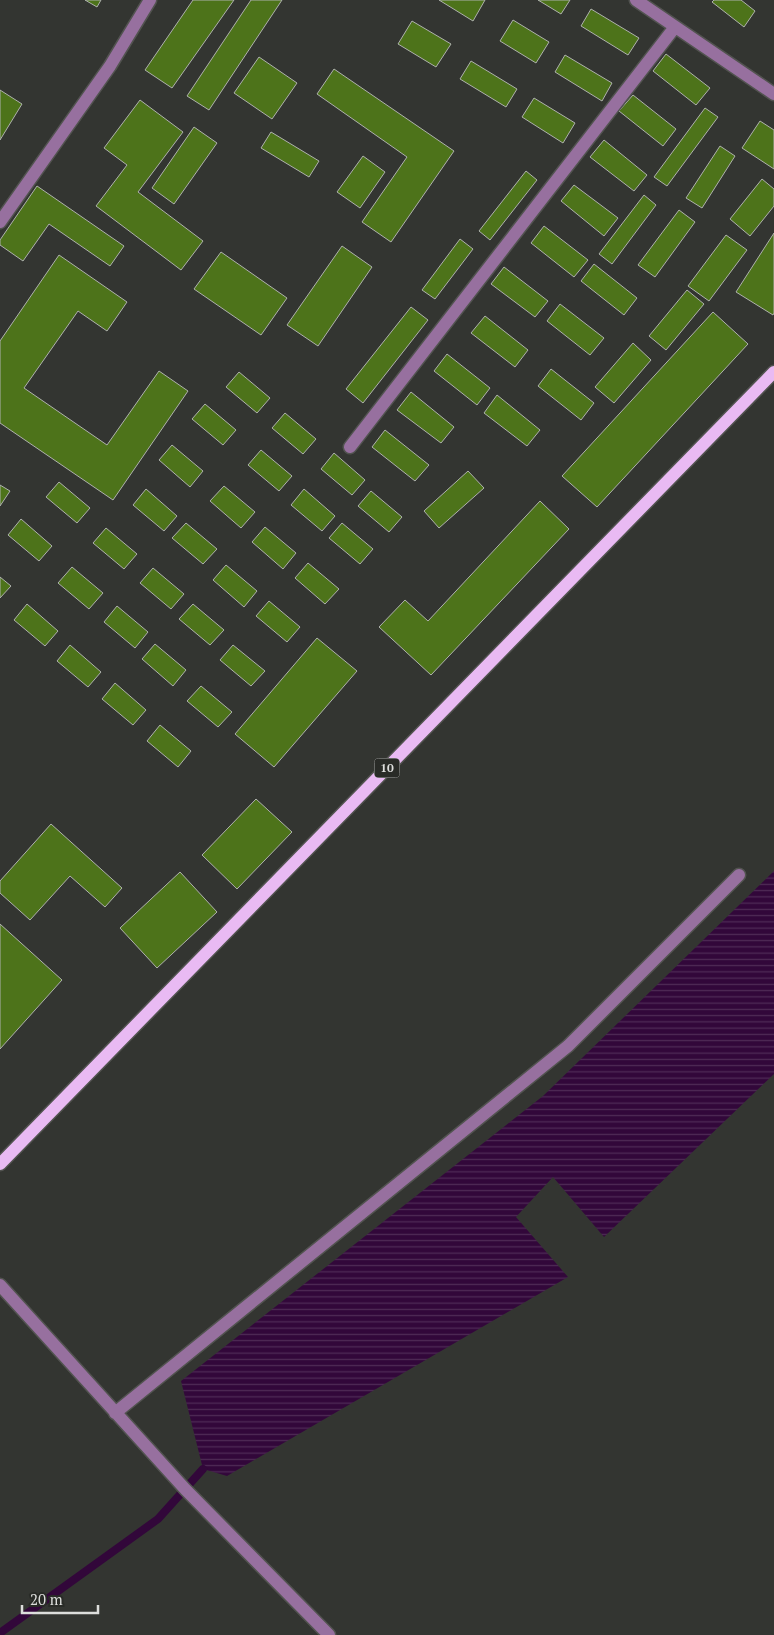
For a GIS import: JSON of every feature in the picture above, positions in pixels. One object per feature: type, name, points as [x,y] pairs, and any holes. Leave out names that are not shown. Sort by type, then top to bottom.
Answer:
[{"type":"main road","name":"10","points":[[0,1164],[774,372]]},
{"type":"street","points":[[0,222],[110,66],[150,0]]},
{"type":"street","points":[[636,0],[774,94]]},
{"type":"street","points":[[350,448],[675,26]]},
{"type":"street","points":[[115,1413],[568,1046],[739,875]]},
{"type":"street","points":[[0,1285],[197,1502],[329,1635]]},
{"type":"shaded area","points":[[774,871],[774,1074],[604,1237],[553,1177],[516,1217],[568,1277],[227,1476],[203,1469],[181,1381],[543,1096]]},
{"type":"building","points":[[85,0],[101,0],[97,7]]},
{"type":"building","points":[[193,0],[234,0],[172,88],[145,70]]},
{"type":"building","points":[[251,0],[282,0],[209,110],[187,96]]},
{"type":"building","points":[[439,0],[485,0],[473,21]]},
{"type":"building","points":[[538,0],[570,0],[561,14]]},
{"type":"building","points":[[714,0],[741,0],[755,11],[744,27],[712,2]]},
{"type":"building","points":[[591,9],[639,38],[628,55],[581,26]]},
{"type":"building","points":[[513,20],[549,42],[536,63],[500,41]]},
{"type":"building","points":[[412,21],[451,44],[436,67],[398,44]]},
{"type":"building","points":[[666,54],[710,88],[696,105],[653,71]]},
{"type":"building","points":[[565,55],[612,83],[602,101],[555,72]]},
{"type":"building","points":[[259,57],[297,83],[272,119],[234,93]]},
{"type":"building","points":[[471,61],[517,89],[506,107],[460,79]]},
{"type":"building","points":[[334,69],[454,151],[391,242],[362,222],[407,157],[317,94]]},
{"type":"building","points":[[0,90],[22,104],[0,140]]},
{"type":"building","points":[[633,95],[676,129],[663,146],[619,111]]},
{"type":"building","points":[[534,98],[575,123],[563,143],[522,117]]},
{"type":"building","points":[[140,100],[183,132],[138,192],[203,241],[181,270],[96,206],[127,165],[104,148]]},
{"type":"building","points":[[705,108],[718,117],[667,186],[654,177]]},
{"type":"building","points":[[760,121],[774,130],[774,169],[742,148]]},
{"type":"building","points":[[194,127],[217,143],[174,204],[152,188]]},
{"type":"building","points":[[271,132],[319,161],[309,177],[261,148]]},
{"type":"building","points":[[604,140],[647,175],[634,191],[590,157]]},
{"type":"building","points":[[720,146],[735,156],[702,208],[686,198]]},
{"type":"building","points":[[363,156],[385,172],[360,208],[337,192]]},
{"type":"building","points":[[526,171],[537,180],[490,240],[479,231]]},
{"type":"building","points":[[762,179],[774,189],[774,206],[750,236],[730,219]]},
{"type":"building","points":[[574,185],[618,218],[604,236],[561,201]]},
{"type":"building","points":[[37,186],[124,246],[110,266],[49,224],[23,261],[0,245],[0,240]]},
{"type":"building","points":[[644,195],[656,205],[612,264],[599,254]]},
{"type":"building","points":[[679,210],[695,222],[655,277],[638,265]]},
{"type":"building","points":[[544,226],[588,260],[574,277],[531,243]]},
{"type":"building","points":[[774,233],[774,313],[773,315],[736,292]]},
{"type":"building","points":[[726,235],[747,250],[709,301],[688,286]]},
{"type":"building","points":[[460,239],[473,249],[435,299],[422,290]]},
{"type":"building","points":[[342,246],[372,267],[318,346],[287,325]]},
{"type":"building","points":[[221,252],[287,298],[261,335],[194,289]]},
{"type":"building","points":[[59,255],[127,302],[107,331],[78,311],[24,388],[107,445],[159,371],[188,391],[113,500],[0,423],[0,341]]},
{"type":"building","points":[[594,264],[637,298],[624,315],[581,281]]},
{"type":"building","points":[[504,267],[548,301],[535,317],[491,284]]},
{"type":"building","points":[[687,290],[704,304],[666,350],[649,336]]},
{"type":"building","points":[[560,304],[604,338],[590,355],[547,321]]},
{"type":"building","points":[[411,307],[428,320],[363,403],[346,389]]},
{"type":"building","points":[[713,312],[748,344],[597,507],[562,476]]},
{"type":"building","points":[[485,316],[528,350],[515,367],[471,333]]},
{"type":"building","points":[[633,343],[651,360],[614,403],[595,387]]},
{"type":"building","points":[[447,354],[490,388],[477,405],[434,371]]},
{"type":"building","points":[[551,369],[594,403],[581,420],[538,386]]},
{"type":"building","points":[[239,372],[270,398],[257,413],[226,387]]},
{"type":"building","points":[[411,392],[454,427],[441,443],[397,410]]},
{"type":"building","points":[[497,395],[540,430],[527,446],[484,413]]},
{"type":"building","points":[[205,404],[236,430],[223,445],[192,419]]},
{"type":"building","points":[[285,413],[316,439],[303,454],[272,428]]},
{"type":"building","points":[[385,430],[429,465],[415,481],[372,447]]},
{"type":"building","points":[[172,445],[203,471],[190,487],[159,460]]},
{"type":"building","points":[[261,450],[292,476],[279,491],[248,465]]},
{"type":"building","points":[[334,453],[365,480],[352,495],[321,469]]},
{"type":"building","points":[[468,471],[484,488],[439,528],[424,511]]},
{"type":"building","points":[[59,482],[90,508],[77,523],[46,497]]},
{"type":"building","points":[[0,485],[10,491],[0,506]]},
{"type":"building","points":[[224,486],[255,512],[241,528],[210,501]]},
{"type":"building","points":[[146,489],[177,516],[164,531],[133,505]]},
{"type":"building","points":[[304,489],[335,516],[322,531],[291,505]]},
{"type":"building","points":[[371,491],[402,517],[389,532],[358,506]]},
{"type":"building","points":[[540,501],[569,529],[431,675],[379,627],[405,600],[428,621]]},
{"type":"building","points":[[21,519],[52,546],[39,561],[8,535]]},
{"type":"building","points":[[186,523],[217,549],[203,564],[172,538]]},
{"type":"building","points":[[342,523],[373,549],[360,564],[329,538]]},
{"type":"building","points":[[265,527],[296,553],[283,569],[252,542]]},
{"type":"building","points":[[106,528],[137,554],[124,569],[93,543]]},
{"type":"building","points":[[308,563],[339,589],[325,604],[295,578]]},
{"type":"building","points":[[226,565],[257,591],[244,607],[213,580]]},
{"type":"building","points":[[72,567],[103,593],[89,609],[58,583]]},
{"type":"building","points":[[153,568],[184,594],[171,609],[140,583]]},
{"type":"building","points":[[0,577],[11,586],[0,598]]},
{"type":"building","points":[[269,601],[300,627],[287,642],[256,616]]},
{"type":"building","points":[[27,604],[58,631],[45,646],[14,620]]},
{"type":"building","points":[[193,604],[224,630],[210,645],[179,619]]},
{"type":"building","points":[[117,606],[148,632],[135,648],[104,622]]},
{"type":"building","points":[[317,638],[357,671],[274,767],[235,734]]},
{"type":"building","points":[[155,644],[186,670],[173,686],[142,659]]},
{"type":"building","points":[[70,645],[101,672],[88,687],[57,661]]},
{"type":"building","points":[[233,645],[265,671],[251,686],[220,660]]},
{"type":"building","points":[[115,683],[146,710],[133,725],[102,699]]},
{"type":"building","points":[[201,686],[232,712],[218,727],[187,701]]},
{"type":"building","points":[[160,725],[191,751],[178,767],[147,741]]},
{"type":"building","points":[[256,799],[292,832],[237,889],[202,855]]},
{"type":"building","points":[[51,824],[122,888],[105,907],[70,876],[30,920],[0,893],[0,881]]},
{"type":"building","points":[[180,872],[217,912],[157,968],[120,928]]},
{"type":"building","points":[[0,924],[62,980],[0,1049]]},
{"type":"waterway","points":[[0,1633],[158,1519],[203,1469]]}]
